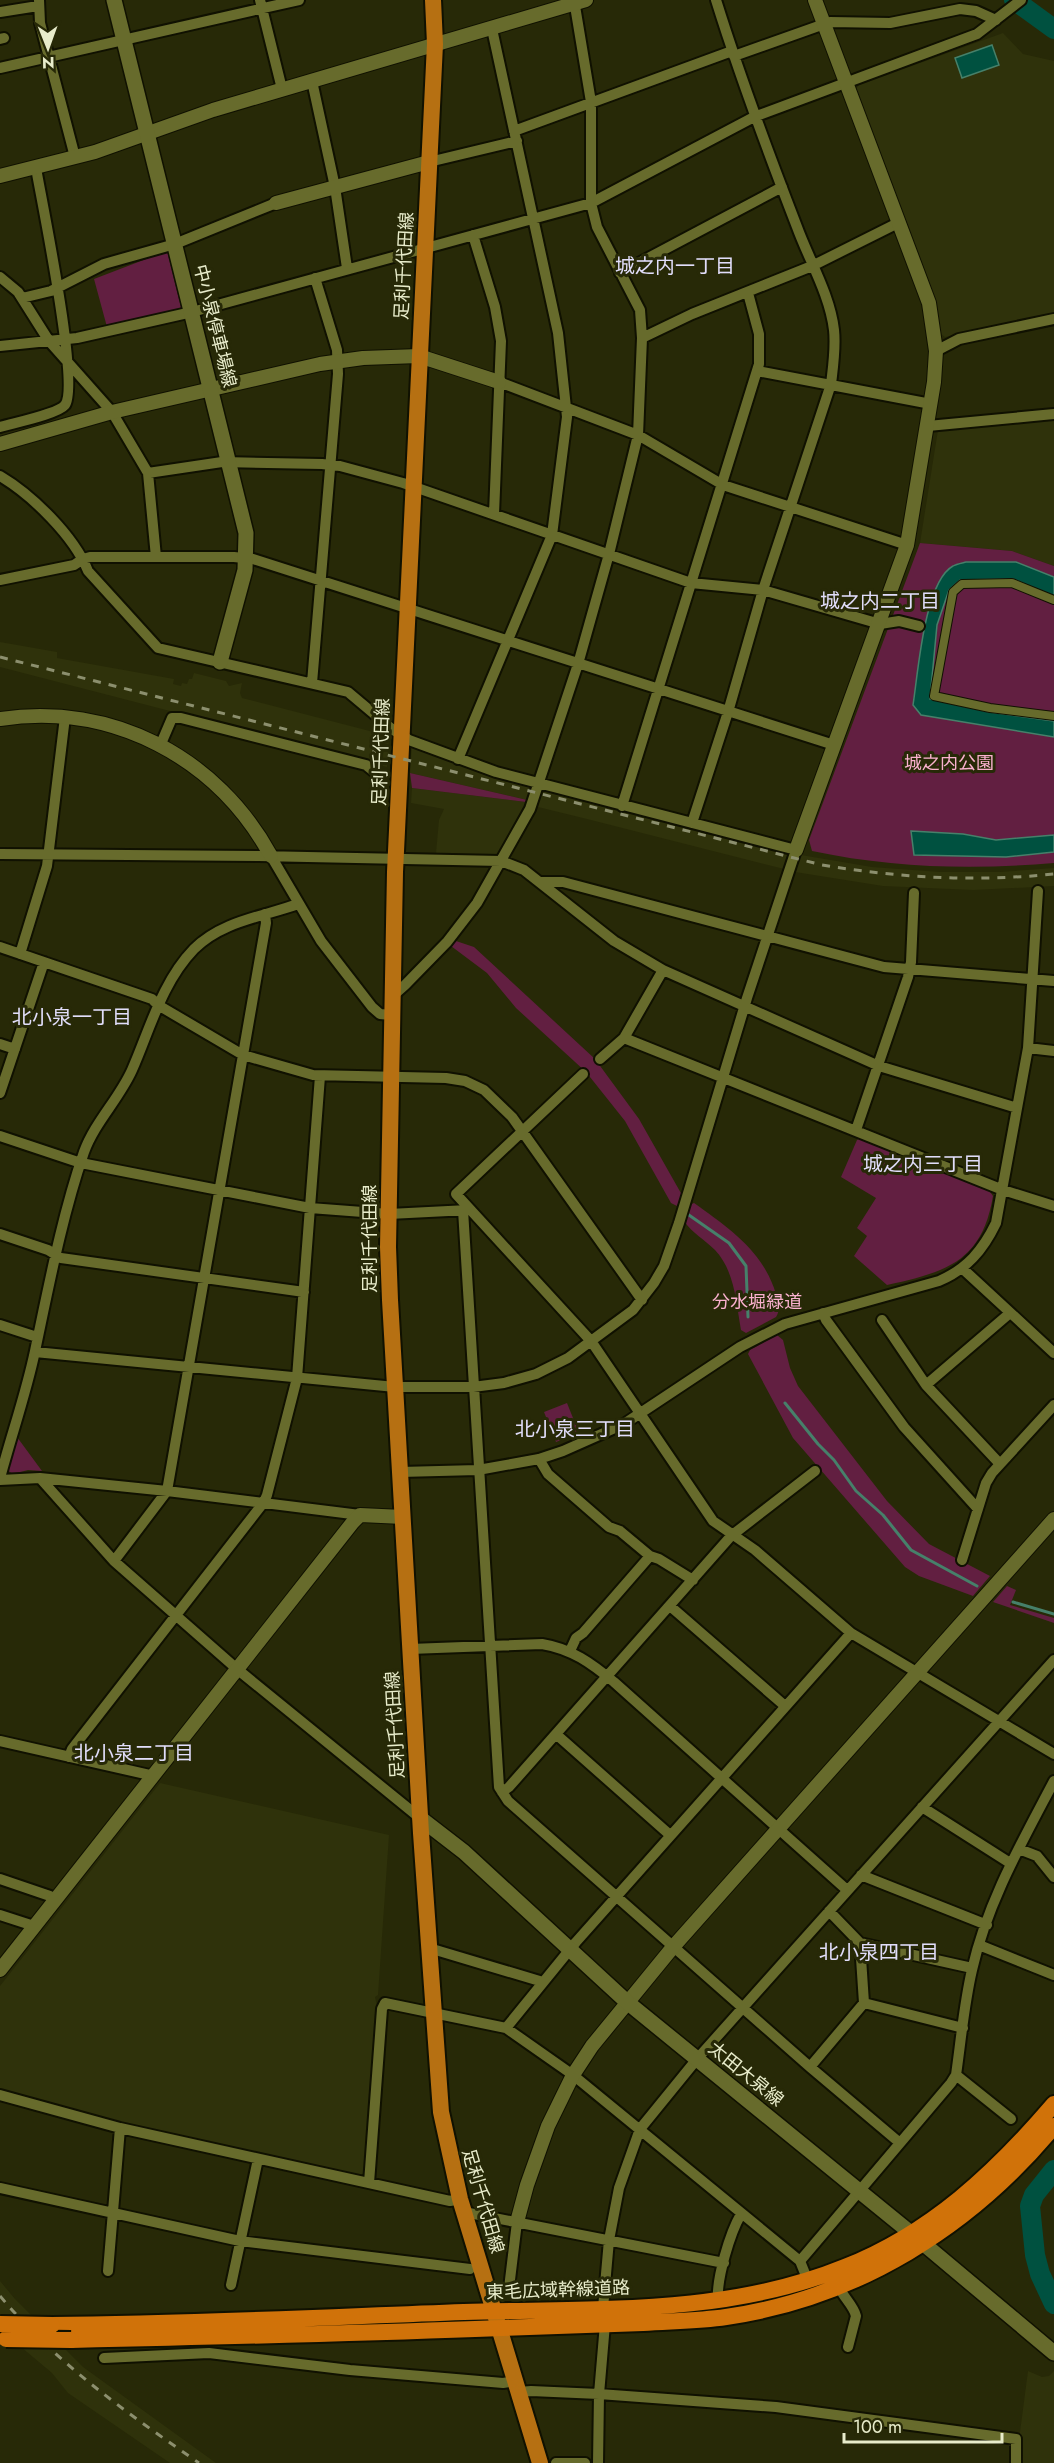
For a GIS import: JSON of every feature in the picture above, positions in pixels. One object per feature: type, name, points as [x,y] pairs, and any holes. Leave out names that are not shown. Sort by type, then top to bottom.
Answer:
[{"type":"highway","name":"東毛広域幹線道路","points":[[2,2334],[71,2340],[604,2316],[724,2318],[776,2307],[839,2287],[889,2264],[949,2208],[987,2177],[1017,2147],[1054,2104]]},
{"type":"highway","name":"東毛広域幹線道路","points":[[604,2316],[741,2298],[808,2281],[918,2239],[997,2187],[1054,2126]]},
{"type":"highway","name":"東毛広域幹線道路","points":[[2,2334],[52,2325],[496,2320]]},
{"type":"main road","name":"中小泉停車場線","points":[[114,0],[244,519],[247,558],[242,586],[220,662]]},
{"type":"main road","name":"足利千代田線","points":[[433,0],[435,44],[400,735],[391,1015],[390,1300],[420,1818],[433,2013],[444,2130],[462,2206],[540,2463]]},
{"type":"main road","name":"太田大泉線","points":[[420,1818],[464,1852],[627,2002],[918,2239],[1054,2354]]},
{"type":"street","points":[[0,68],[261,4],[299,0]]},
{"type":"street","points":[[692,824],[764,590],[831,384],[834,330],[827,298],[812,266],[754,117],[716,0]]},
{"type":"street","points":[[35,1352],[394,1387],[473,1387],[504,1383],[536,1374],[553,1366],[617,1323],[642,1300],[654,1283],[670,1248],[744,1007],[796,850],[907,545],[931,404],[936,351],[929,303],[815,0]]},
{"type":"street","points":[[0,346],[66,339],[192,312],[591,203],[754,117],[977,34],[1021,0]]},
{"type":"street","points":[[0,176],[75,157],[213,110],[492,29],[578,1],[591,102],[591,203],[597,227],[639,310],[642,338],[638,435],[609,554],[578,664],[530,809],[477,903],[453,936],[405,985],[392,994]]},
{"type":"street","points":[[0,12],[39,3],[40,23],[75,157]]},
{"type":"street","points":[[261,4],[282,89]]},
{"type":"street","points":[[22,298],[57,288],[104,264],[175,244],[276,203],[429,162],[515,136],[591,102],[834,21],[890,23],[960,9],[982,13],[996,20]]},
{"type":"street","points":[[458,759],[552,535],[567,408],[558,333],[492,29]]},
{"type":"street","points":[[312,81],[335,187],[347,268]]},
{"type":"street","points":[[36,168],[66,339],[69,397],[60,410],[2,426],[5,442],[112,412],[338,361],[419,356],[499,382],[638,435],[723,486],[907,545]]},
{"type":"street","points":[[620,273],[782,187]]},
{"type":"street","points":[[642,338],[692,314],[812,266],[898,223]]},
{"type":"street","points":[[473,235],[495,307],[501,341],[494,514]]},
{"type":"street","points":[[0,277],[22,298],[50,341],[112,412],[148,473],[156,557]]},
{"type":"street","points":[[312,683],[332,465],[338,361],[337,350],[315,278]]},
{"type":"street","points":[[622,806],[757,371],[759,334],[748,293]]},
{"type":"street","points":[[936,351],[958,339],[1054,319]]},
{"type":"street","points":[[757,371],[931,404]]},
{"type":"street","points":[[928,426],[1054,414]]},
{"type":"street","points":[[148,473],[230,462],[332,465],[413,486],[691,583],[764,590],[880,624],[899,621],[919,626]]},
{"type":"street","points":[[0,476],[42,509],[83,558],[88,571],[156,647],[352,694],[400,735],[458,759],[622,806],[796,850]]},
{"type":"street","points":[[0,580],[74,565],[83,558],[247,558],[834,745]]},
{"type":"street","points":[[1054,600],[1012,583],[962,584],[953,592],[934,696],[990,708],[1054,716]]},
{"type":"street","points":[[20,954],[47,866],[65,717]]},
{"type":"street","points":[[0,719],[65,717],[120,729],[180,755],[231,799],[251,823],[321,941],[372,1007],[380,1014],[391,1015]]},
{"type":"street","points":[[160,746],[172,718],[181,718],[366,765],[376,772]]},
{"type":"street","points":[[0,854],[501,861],[524,870],[542,882],[614,941],[663,970],[879,1066],[1017,1108]]},
{"type":"street","points":[[542,882],[563,882],[871,964],[910,970],[1054,981]]},
{"type":"street","points":[[400,1472],[478,1470],[538,1459],[585,1443],[640,1414],[740,1347],[785,1324],[939,1281],[963,1269],[974,1259],[989,1238],[996,1223],[1004,1190],[1028,1048],[1038,891]]},
{"type":"street","points":[[856,1130],[910,970],[914,892]]},
{"type":"street","points":[[298,904],[237,923],[202,942],[174,976],[158,1005],[131,1072],[93,1131],[81,1163],[55,1255],[35,1352],[0,1479],[40,1478],[264,1502],[360,1515],[403,1517]]},
{"type":"street","points":[[114,1561],[166,1491],[266,923],[265,914]]},
{"type":"street","points":[[0,947],[152,999],[158,1005],[243,1055],[320,1076],[446,1078],[465,1081],[484,1090],[497,1101],[522,1132],[642,1300]]},
{"type":"street","points":[[0,1093],[44,962]]},
{"type":"street","points":[[600,1059],[624,1038],[663,970]]},
{"type":"street","points":[[624,1038],[1004,1190],[1054,1206]]},
{"type":"street","points":[[0,1044],[15,1049]]},
{"type":"street","points":[[1028,1048],[1054,1051]]},
{"type":"street","points":[[583,1074],[456,1194],[467,1210],[591,1341],[712,1521],[731,1536],[755,1550],[851,1633],[1054,1754]]},
{"type":"street","points":[[69,1757],[72,1749],[264,1502],[297,1378],[320,1076]]},
{"type":"street","points":[[0,1136],[81,1163],[310,1208],[389,1214],[467,1210]]},
{"type":"street","points":[[467,1210],[473,1387],[497,1780],[502,1792],[508,1801],[673,1947],[900,2143]]},
{"type":"street","points":[[0,1234],[48,1250],[61,1258],[204,1280],[304,1292]]},
{"type":"street","points":[[963,1269],[1054,1353]]},
{"type":"street","points":[[823,1313],[893,1413],[978,1509]]},
{"type":"street","points":[[926,1385],[1010,1313]]},
{"type":"street","points":[[882,1320],[926,1385],[1000,1464]]},
{"type":"street","points":[[0,1325],[37,1337]]},
{"type":"street","points":[[962,1560],[986,1483],[1000,1464],[1054,1405]]},
{"type":"street","points":[[538,1459],[548,1474],[609,1527],[621,1531],[650,1556],[693,1580]]},
{"type":"street","points":[[502,1792],[557,1735],[731,1536],[815,1471]]},
{"type":"street","points":[[40,1478],[114,1561],[237,1669],[420,1818]]},
{"type":"street","points":[[0,1970],[360,1515]]},
{"type":"street","points":[[509,2288],[517,2222],[539,2148],[573,2075],[627,2002],[673,1947],[1054,1519]]},
{"type":"street","points":[[570,1651],[576,1638],[650,1556]]},
{"type":"street","points":[[670,1606],[785,1706]]},
{"type":"street","points":[[506,2028],[670,1835],[851,1633]]},
{"type":"street","points":[[410,1649],[542,1644],[570,1651],[587,1660],[847,1890]]},
{"type":"street","points":[[598,2463],[599,2394],[609,2240],[619,2188],[640,2129],[697,2059],[1054,1660]]},
{"type":"street","points":[[557,1735],[670,1835]]},
{"type":"street","points":[[0,1741],[154,1776]]},
{"type":"street","points":[[800,2261],[951,2083],[956,2074],[972,1968],[979,1945],[1010,1863],[1054,1781]]},
{"type":"street","points":[[922,1807],[1010,1863]]},
{"type":"street","points":[[1019,1849],[1037,1856],[1054,1877]]},
{"type":"street","points":[[861,1875],[987,1925]]},
{"type":"street","points":[[0,1879],[50,1896]]},
{"type":"street","points":[[829,1911],[860,1943],[972,1968]]},
{"type":"street","points":[[0,1915],[34,1926]]},
{"type":"street","points":[[810,2067],[864,2003],[860,1943]]},
{"type":"street","points":[[979,1945],[1054,1975]]},
{"type":"street","points":[[429,1948],[543,1982]]},
{"type":"street","points":[[369,2183],[382,2009],[385,2003],[506,2028],[573,2075],[800,2261],[808,2281]]},
{"type":"street","points":[[864,2003],[963,2028]]},
{"type":"street","points":[[956,2074],[1011,2119]]},
{"type":"street","points":[[0,2095],[120,2128],[450,2201],[517,2222],[724,2263]]},
{"type":"street","points":[[108,2271],[120,2128]]},
{"type":"street","points":[[231,2285],[258,2159]]},
{"type":"street","points":[[0,2188],[240,2241],[470,2268]]},
{"type":"street","points":[[718,2301],[717,2291],[724,2263],[741,2214]]},
{"type":"street","points":[[839,2287],[842,2295],[855,2311],[848,2347]]},
{"type":"street","points":[[104,2358],[208,2353],[350,2370],[503,2383],[531,2391],[776,2407],[1016,2439],[1016,2463]]},
{"type":"street","points":[[556,2463],[585,2463]]},
{"type":"shaded area","points":[[1003,33],[1023,54],[1054,61],[1054,316],[945,337],[941,334],[928,280],[856,89],[859,85]]},
{"type":"shaded area","points":[[1054,419],[1054,566],[1012,551],[920,543],[938,430]]},
{"type":"shaded area","points":[[0,642],[57,652],[57,658],[174,679],[173,684],[181,686],[182,683],[187,684],[189,679],[192,679],[194,673],[226,681],[229,686],[242,683],[240,693],[242,698],[389,736],[387,767],[0,667]]},
{"type":"shaded area","points":[[412,746],[486,775],[531,786],[532,791],[527,800],[410,773]]},
{"type":"shaded area","points":[[412,788],[526,802],[497,855],[436,853],[439,820],[444,809],[411,803]]},
{"type":"shaded area","points":[[542,788],[791,852],[784,869],[538,807]]},
{"type":"shaded area","points":[[801,855],[872,867],[940,872],[1000,872],[1054,868],[1054,886],[973,890],[883,886],[795,872]]},
{"type":"shaded area","points":[[160,1783],[389,1835],[378,1995],[375,1997],[377,2006],[365,2173],[360,2175],[114,2122],[0,2089],[0,1986]]},
{"type":"shaded area","points":[[0,2281],[83,2367],[216,2463],[170,2463],[68,2393],[52,2373],[21,2347],[0,2322]]},
{"type":"shaded area","points":[[1028,2371],[1042,2377],[1049,2376],[1054,2371],[1054,2463],[1020,2463],[1020,2432]]},
{"type":"green space","points":[[167,251],[181,307],[177,312],[107,327],[94,279]]},
{"type":"green space","name":"城之内公園","points":[[920,543],[1012,551],[1054,566],[1054,863],[933,866],[872,861],[812,851],[809,840]]},
{"type":"green space","points":[[410,773],[527,800],[526,802],[412,788]]},
{"type":"green space","points":[[456,941],[474,947],[595,1059],[639,1119],[682,1195],[677,1206],[671,1203],[625,1121],[586,1072],[516,1008],[487,973],[451,946]]},
{"type":"green space","points":[[861,1137],[988,1189],[993,1196],[988,1218],[980,1236],[970,1250],[944,1269],[887,1285],[854,1256],[867,1236],[857,1228],[876,1198],[841,1177],[857,1140]]},
{"type":"green space","name":"分水堀緑道","points":[[694,1203],[732,1231],[763,1265],[778,1300],[779,1308],[776,1317],[746,1333],[741,1330],[734,1288],[722,1258],[684,1221],[687,1206]]},
{"type":"green space","name":"分水堀緑道","points":[[777,1335],[783,1340],[790,1368],[798,1386],[887,1501],[929,1544],[990,1576],[973,1596],[919,1576],[905,1567],[793,1438],[748,1354],[750,1350]]},
{"type":"green space","points":[[567,1403],[579,1433],[556,1442],[544,1412]]},
{"type":"green space","points":[[17,1437],[42,1471],[28,1470],[13,1474],[7,1470]]},
{"type":"green space","points":[[1007,1586],[1016,1590],[1010,1605],[1054,1618],[1054,1623],[993,1602]]},
{"type":"water","points":[[992,45],[999,65],[962,78],[955,58]]},
{"type":"water","points":[[966,562],[1016,562],[1054,577],[1054,597],[1013,579],[960,580],[949,590],[937,625],[930,699],[990,712],[1054,721],[1054,737],[921,715],[913,705],[924,630],[935,590],[943,575],[953,566]]},
{"type":"water","points":[[911,831],[963,834],[996,840],[1054,835],[1054,852],[1006,857],[914,855]]},
{"type":"waterway","points":[[1014,0],[1054,29]]},
{"type":"waterway","points":[[686,1213],[729,1243],[746,1266],[748,1317]]},
{"type":"waterway","points":[[785,1403],[834,1460],[856,1491],[883,1515],[911,1550],[977,1586]]},
{"type":"waterway","points":[[1013,1602],[1054,1614]]},
{"type":"waterway","points":[[1054,2170],[1034,2195],[1030,2206],[1035,2255],[1040,2274],[1054,2304]]},
{"type":"railway","points":[[0,657],[822,865],[909,876],[996,878],[1054,874]]},
{"type":"railway","points":[[0,2296],[22,2321],[69,2366],[119,2406],[199,2463]]},
{"type":"district","name":"城之内一丁目","points":[[675,266]]},
{"type":"district","name":"城之内二丁目","points":[[880,601]]},
{"type":"district","name":"北小泉一丁目","points":[[72,1017]]},
{"type":"district","name":"城之内三丁目","points":[[923,1164]]},
{"type":"district","name":"北小泉三丁目","points":[[575,1429]]},
{"type":"district","name":"北小泉二丁目","points":[[134,1753]]},
{"type":"district","name":"北小泉四丁目","points":[[879,1952]]}]
